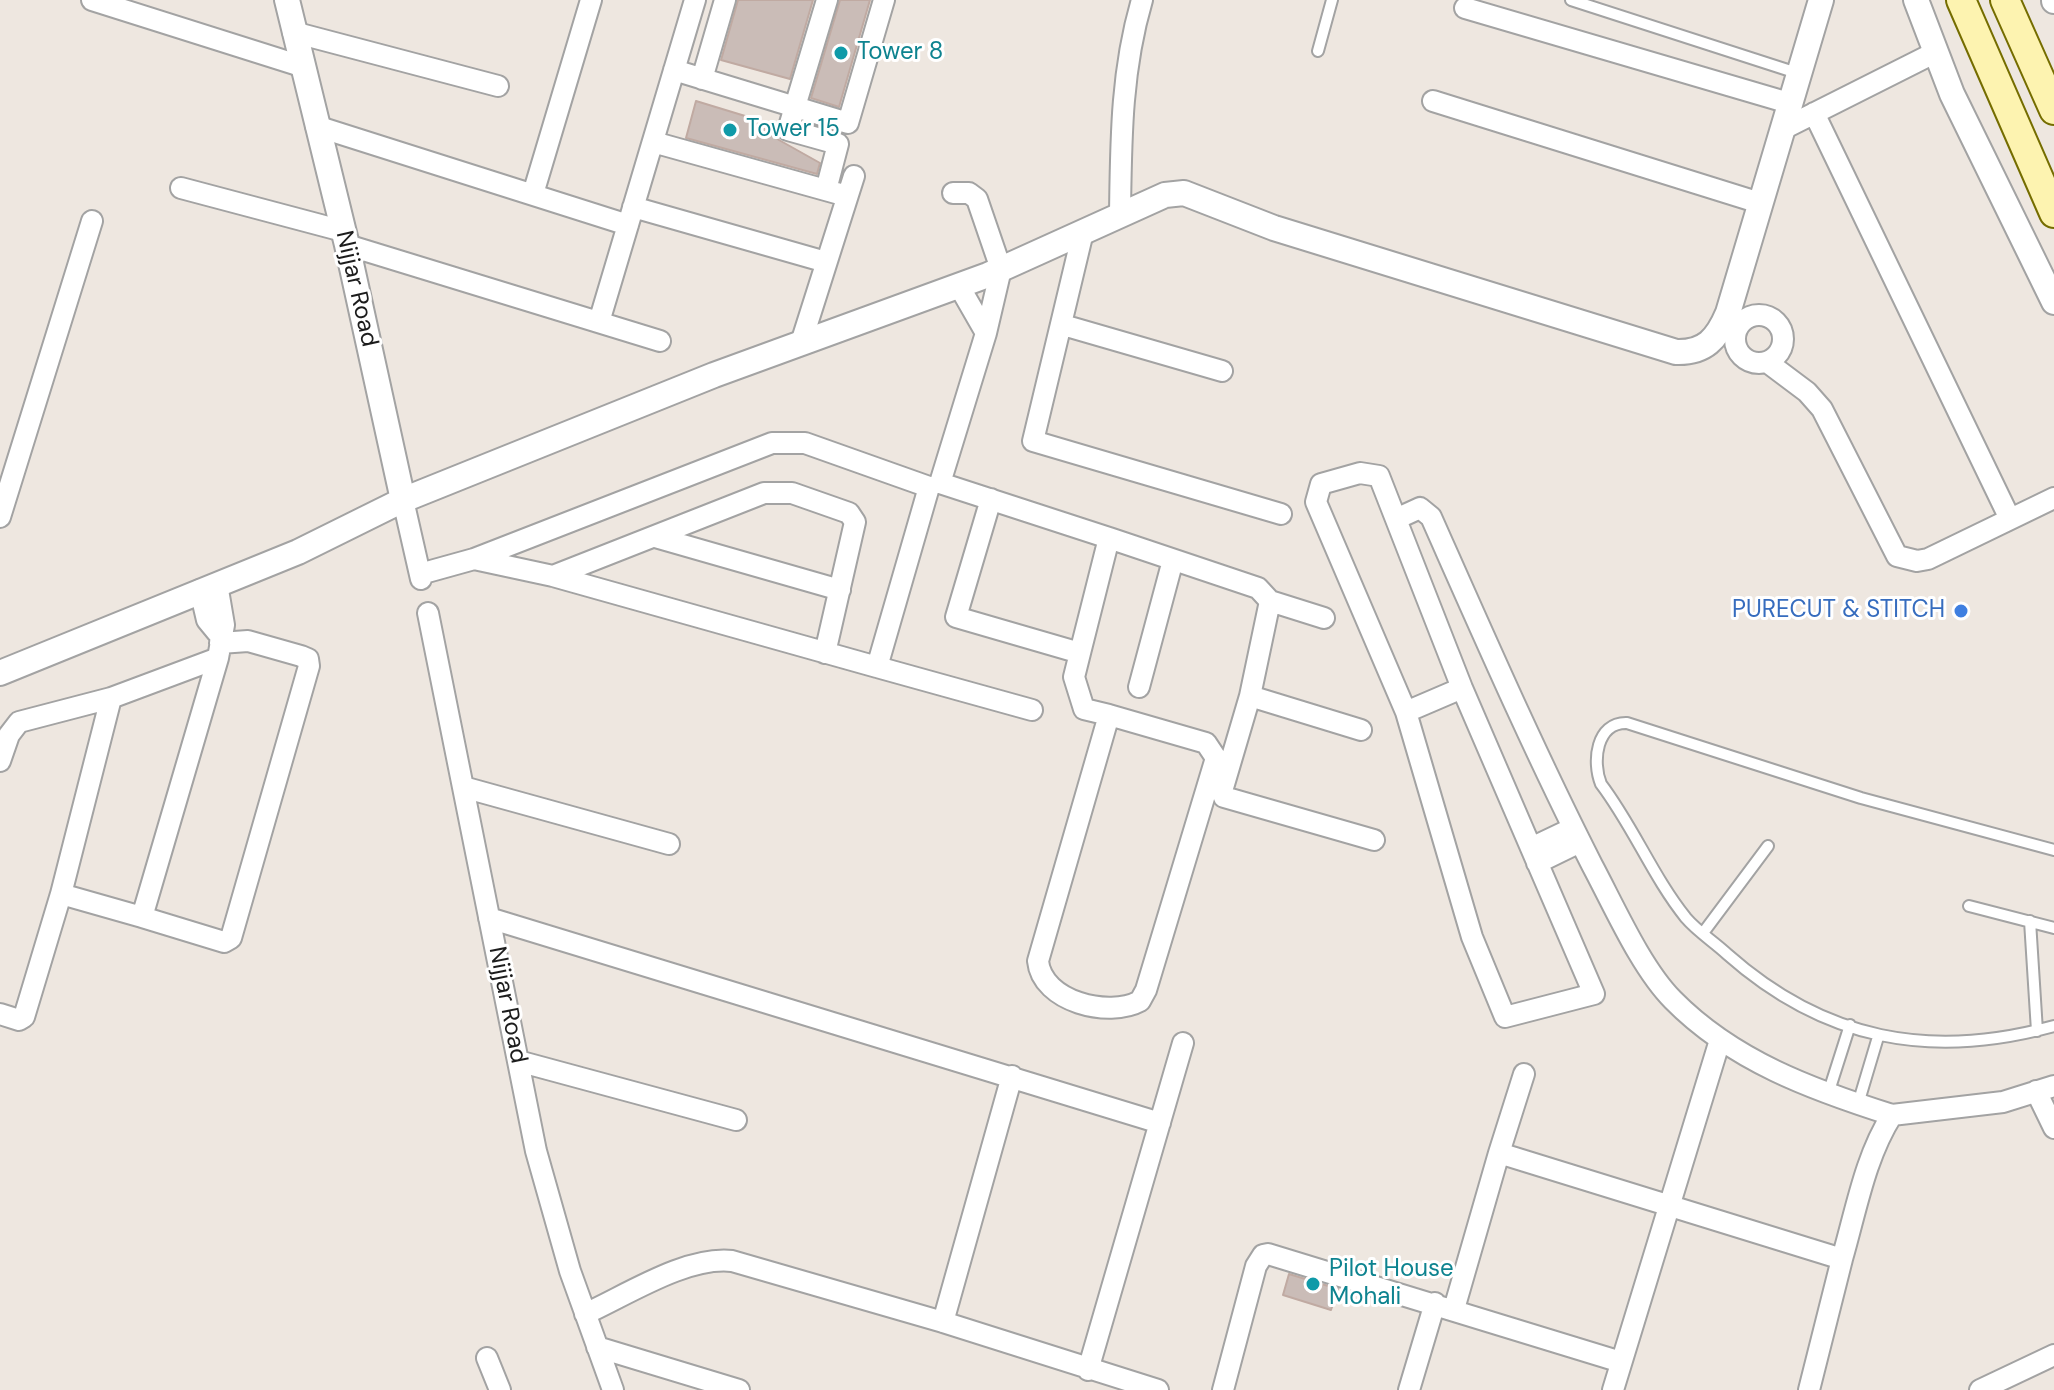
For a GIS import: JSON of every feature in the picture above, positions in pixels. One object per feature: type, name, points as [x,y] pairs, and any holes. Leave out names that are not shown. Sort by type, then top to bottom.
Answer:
[{"type":"main road","points":[[1961,0],[2054,213]]},
{"type":"main road","points":[[2005,0],[2054,110]]},
{"type":"street","points":[[92,0],[301,66]]},
{"type":"street","name":"Nijjar Road","points":[[287,0],[345,238],[420,576],[474,559]]},
{"type":"street","points":[[533,194],[591,0]]},
{"type":"street","points":[[599,322],[695,0]]},
{"type":"street","points":[[702,79],[725,0]]},
{"type":"street","points":[[826,190],[838,144],[788,130],[827,0]]},
{"type":"street","points":[[674,70],[848,123],[884,0]]},
{"type":"street","points":[[1120,214],[1121,102],[1126,65],[1142,0]]},
{"type":"street","points":[[1821,0],[1760,203],[1732,322],[1738,351],[1751,362],[1767,362],[1807,392],[1822,409],[1897,556],[1917,561],[1928,559],[2054,498]]},
{"type":"street","points":[[1916,0],[1952,94],[2054,302]]},
{"type":"street","points":[[1465,8],[1789,103]]},
{"type":"street","points":[[293,32],[498,86]]},
{"type":"street","points":[[1781,130],[1936,52]]},
{"type":"street","points":[[1433,101],[1760,203]]},
{"type":"street","points":[[1814,113],[2010,519]]},
{"type":"street","points":[[316,126],[533,194],[826,262]]},
{"type":"street","points":[[653,142],[847,196]]},
{"type":"street","points":[[801,343],[854,176]]},
{"type":"street","points":[[181,188],[660,341]]},
{"type":"street","points":[[953,193],[969,193],[977,199],[1001,269],[986,333],[940,483],[1258,588],[1270,601],[1324,618]]},
{"type":"street","points":[[0,673],[298,552],[403,500],[801,343],[1001,269],[1155,198],[1184,193],[1274,228],[1676,352],[1690,352],[1710,344],[1732,322],[1756,315],[1778,323],[1783,345],[1767,362]]},
{"type":"street","points":[[0,517],[92,221]]},
{"type":"street","points":[[1083,232],[1033,441],[1281,514]]},
{"type":"street","points":[[959,286],[986,333]]},
{"type":"street","points":[[1063,325],[1222,371]]},
{"type":"street","points":[[474,559],[772,443],[805,443],[929,487],[877,667]]},
{"type":"street","points":[[1360,473],[1375,474],[1396,519],[1462,688],[1594,994],[1505,1017],[1472,937],[1406,712],[1316,502],[1316,491],[1321,484],[1360,473]]},
{"type":"street","points":[[553,576],[764,493],[792,493],[849,513],[854,518],[825,653]]},
{"type":"street","points":[[991,499],[956,617],[1080,653]]},
{"type":"street","points":[[1396,519],[1420,508],[1431,517],[1535,754],[1628,933],[1672,999],[1720,1040],[1764,1066],[1828,1094],[1892,1115],[2003,1102],[2045,1088],[2054,1128]]},
{"type":"street","points":[[655,537],[840,590]]},
{"type":"street","points":[[1109,538],[1074,677],[1076,695],[1084,709],[1109,715],[1206,743],[1216,758],[1146,990],[1140,1001],[1120,1008],[1085,1003],[1054,990],[1041,977],[1038,961],[1109,715]]},
{"type":"street","points":[[474,559],[553,576],[1032,710]]},
{"type":"street","points":[[1139,687],[1173,560]]},
{"type":"street","points":[[142,917],[220,646],[223,614],[208,587]]},
{"type":"street","points":[[1270,601],[1250,696],[1222,791],[1224,797],[1374,840]]},
{"type":"street","name":"Nijjar Road","points":[[428,613],[546,1189],[585,1314],[613,1390]]},
{"type":"street","points":[[0,761],[9,735],[19,722],[111,698],[220,646],[248,641],[308,659],[309,666],[231,938],[224,942],[61,894]]},
{"type":"street","points":[[1406,712],[1462,688]]},
{"type":"street","points":[[1250,696],[1361,730]]},
{"type":"street","points":[[0,1014],[19,1020],[24,1017],[61,894],[111,698]]},
{"type":"street","points":[[463,787],[669,844]]},
{"type":"street","points":[[1534,856],[1577,835]]},
{"type":"street","points":[[489,918],[1160,1123]]},
{"type":"street","points":[[1613,1390],[1720,1040]]},
{"type":"street","points":[[1088,1370],[1183,1043]]},
{"type":"street","points":[[518,1061],[736,1120]]},
{"type":"street","points":[[1409,1390],[1444,1306],[1524,1074]]},
{"type":"street","points":[[943,1322],[1012,1076]]},
{"type":"street","points":[[1809,1390],[1868,1167],[1881,1132],[1892,1115]]},
{"type":"street","points":[[1499,1153],[1842,1259]]},
{"type":"street","points":[[1223,1390],[1256,1266],[1263,1255],[1273,1255],[1444,1306],[1621,1362]]},
{"type":"street","points":[[585,1314],[691,1265],[718,1260],[943,1322],[1158,1390]]},
{"type":"street","points":[[597,1347],[739,1390]]},
{"type":"street","points":[[1980,1390],[2054,1355]]},
{"type":"street","points":[[487,1358],[500,1390]]},
{"type":"lane","points":[[1318,51],[1332,0]]},
{"type":"lane","points":[[1571,0],[1798,74]]},
{"type":"lane","points":[[2054,850],[1861,798],[1627,723],[1614,722],[1602,735],[1596,771],[1686,918],[1779,994],[1878,1037],[1916,1043],[1955,1043],[2054,1026]]},
{"type":"lane","points":[[1703,933],[1768,846]]},
{"type":"lane","points":[[1969,906],[2054,928]]},
{"type":"lane","points":[[2030,921],[2037,1031]]},
{"type":"lane","points":[[1828,1094],[1850,1025]]},
{"type":"lane","points":[[1858,1104],[1878,1037]]},
{"type":"building","points":[[738,0],[813,0],[790,79],[721,60]]},
{"type":"building","name":"Tower 8","points":[[840,0],[870,0],[839,107],[811,98]]},
{"type":"building","name":"Tower 15","points":[[696,101],[755,119],[779,140],[820,163],[817,174],[686,138]]},
{"type":"building","name":"Pilot House Mohali","points":[[1289,1274],[1338,1289],[1331,1310],[1283,1295]]},
{"type":"place","name":"Tower 8","points":[[841,53]]},
{"type":"place","name":"Tower 15","points":[[730,130]]},
{"type":"place","name":"PURECUT & STITCH","points":[[1961,611]]},
{"type":"place","name":"Pilot House Mohali","points":[[1313,1284]]}]
